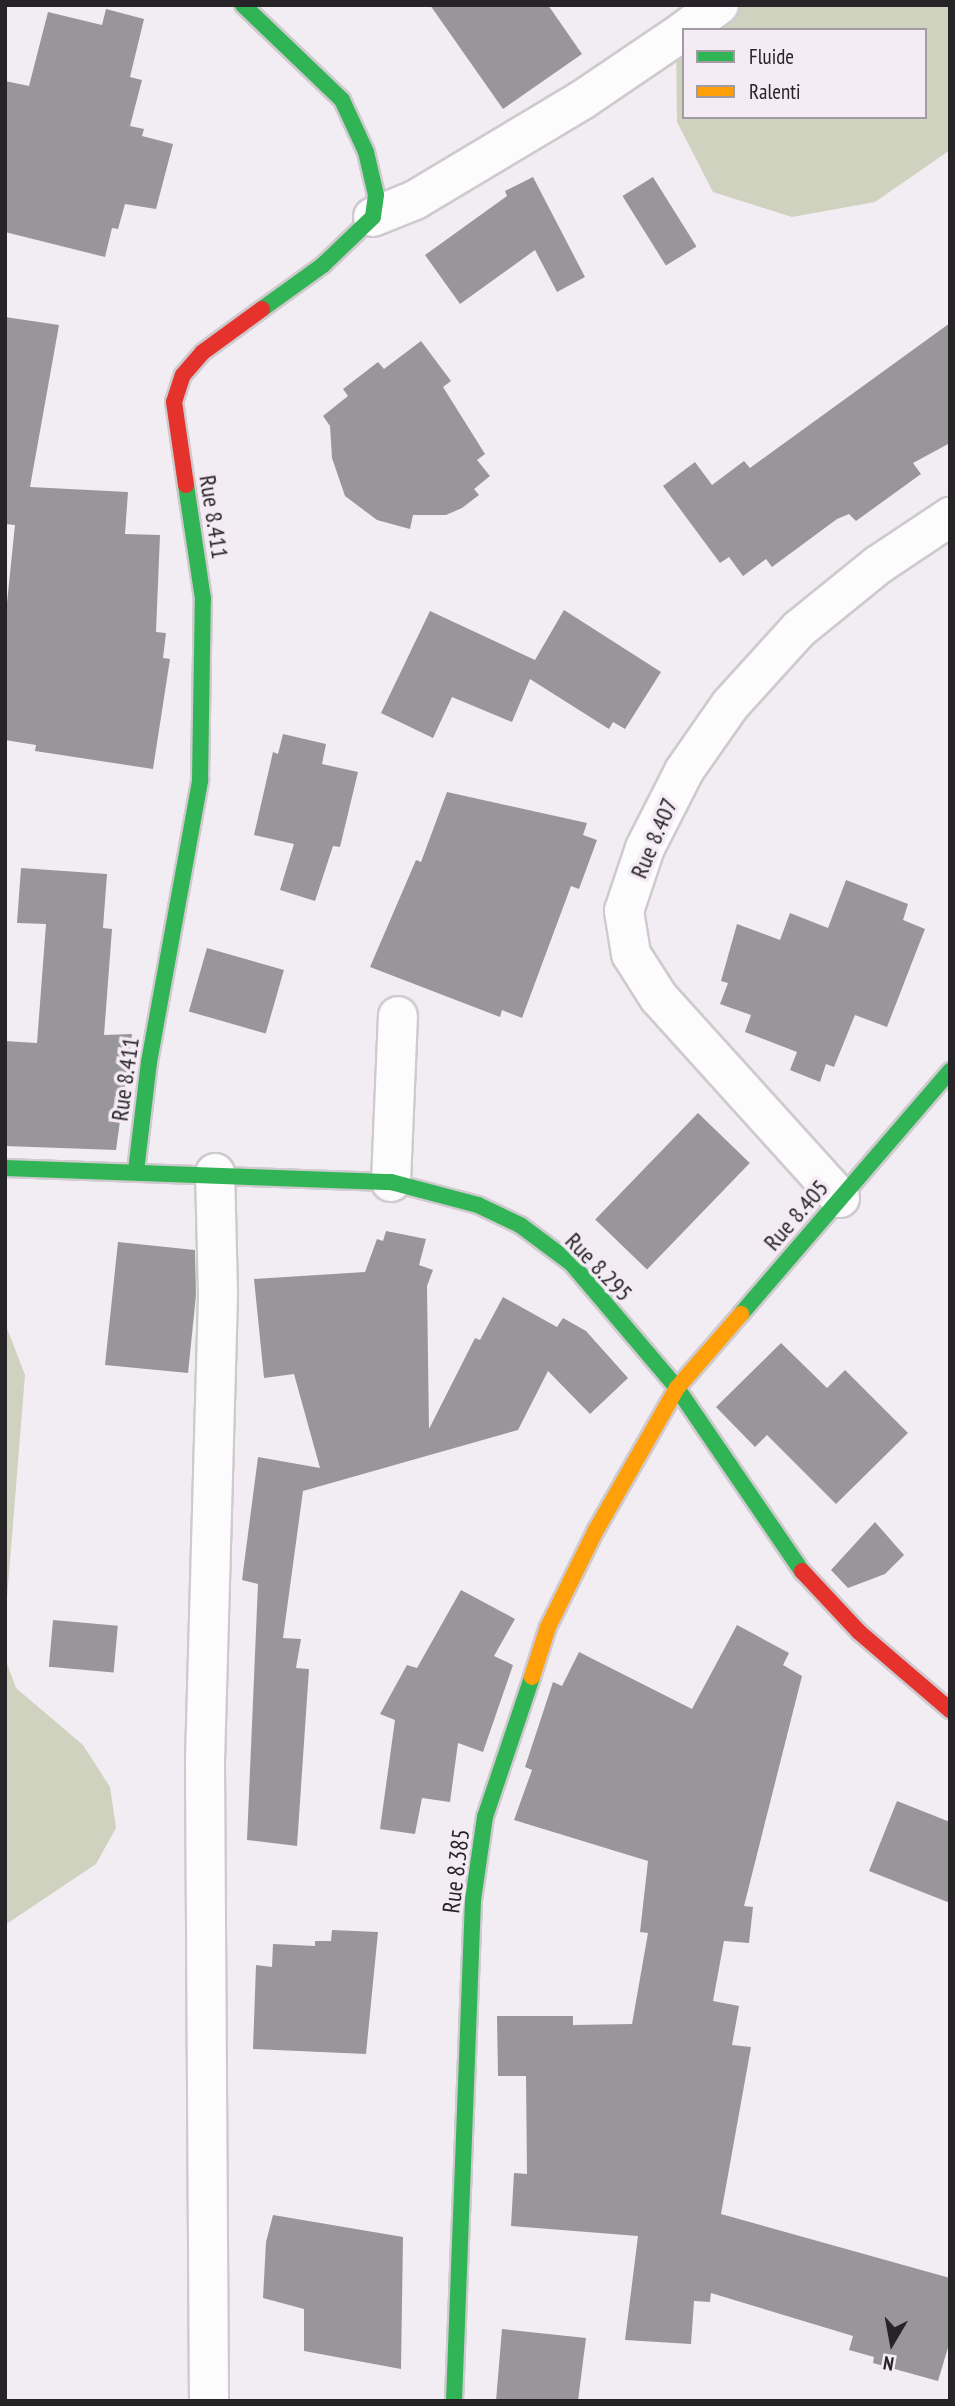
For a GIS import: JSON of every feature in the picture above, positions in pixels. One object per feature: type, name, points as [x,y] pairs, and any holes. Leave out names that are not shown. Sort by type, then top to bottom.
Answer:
[{"type":"street","points":[[243,5],[342,100],[366,152],[376,195],[373,216],[415,200],[582,100],[682,31]]},
{"type":"street","points":[[687,28],[719,5]]},
{"type":"street","name":"Rue 8.411","points":[[136,1171],[149,1062],[200,780],[204,698],[203,599],[174,402],[183,375],[203,352],[323,265],[373,216]]},
{"type":"street","name":"Rue 8.407","points":[[840,1198],[659,998],[631,954],[624,911],[645,848],[678,782],[730,705],[799,629],[878,565],[950,517]]},
{"type":"street","points":[[391,1182],[398,1016]]},
{"type":"street","name":"Rue 8.405","points":[[677,1388],[950,1071]]},
{"type":"street","name":"Rue 8.295","points":[[5,1168],[215,1173],[391,1182],[478,1205],[520,1225],[571,1263],[677,1388],[796,1565],[859,1632],[950,1710]]},
{"type":"street","points":[[209,2401],[205,1761],[218,1306],[215,1173]]},
{"type":"street","name":"Rue 8.385","points":[[454,2401],[474,1900],[485,1817],[548,1627],[596,1530],[677,1388]]},
{"type":"green space","points":[[725,5],[950,5],[950,150],[875,202],[792,217],[713,192],[677,122],[676,36],[682,32],[682,119],[927,119],[927,28],[689,28]]},
{"type":"green space","points":[[5,1323],[25,1375],[5,1623]]},
{"type":"green space","points":[[5,1658],[16,1688],[83,1745],[110,1787],[116,1828],[96,1864],[5,1925]]},
{"type":"building","points":[[430,5],[548,5],[582,54],[503,109]]},
{"type":"building","points":[[106,9],[144,19],[130,77],[142,80],[130,126],[144,129],[142,136],[173,144],[156,209],[125,204],[118,229],[112,228],[105,257],[5,232],[5,81],[29,86],[48,12],[102,25]]},
{"type":"building","points":[[533,177],[585,277],[557,292],[535,250],[460,304],[425,255],[507,196],[505,191]]},
{"type":"building","points":[[653,177],[696,247],[666,266],[622,196]]},
{"type":"building","points":[[5,317],[59,325],[30,487],[128,492],[125,534],[160,535],[156,632],[166,633],[163,658],[170,659],[153,769],[35,751],[36,745],[5,740],[5,622],[15,525],[5,524]]},
{"type":"building","points":[[950,323],[950,443],[913,463],[921,474],[856,521],[849,514],[837,519],[772,567],[766,559],[743,576],[729,557],[720,563],[663,486],[695,462],[712,485],[744,461],[750,468]]},
{"type":"building","points":[[421,341],[451,381],[443,387],[485,454],[477,460],[490,476],[474,489],[479,495],[462,508],[446,515],[413,515],[410,529],[377,520],[345,496],[332,458],[330,426],[323,416],[348,396],[343,389],[378,362],[384,369]]},
{"type":"building","points":[[564,610],[661,672],[625,729],[613,722],[609,729],[530,679],[512,722],[452,697],[433,738],[381,713],[430,611],[535,660]]},
{"type":"building","points":[[283,734],[326,744],[322,764],[358,772],[340,847],[333,846],[315,901],[280,890],[294,844],[254,835],[273,752],[278,754]]},
{"type":"building","points":[[447,792],[587,823],[583,835],[597,840],[579,889],[571,886],[522,1018],[502,1010],[500,1017],[370,967],[416,860],[421,862]]},
{"type":"building","points":[[21,868],[107,874],[103,928],[112,929],[104,1035],[132,1034],[116,1150],[5,1146],[5,1041],[37,1043],[46,924],[17,923]]},
{"type":"building","points":[[846,880],[908,904],[903,920],[925,929],[887,1027],[855,1015],[834,1067],[826,1064],[820,1082],[790,1070],[797,1052],[745,1032],[751,1015],[720,1004],[728,983],[721,981],[737,924],[780,940],[790,913],[828,928]]},
{"type":"building","points":[[207,948],[284,970],[266,1033],[189,1011]]},
{"type":"building","points":[[698,1113],[750,1163],[647,1269],[595,1219]]},
{"type":"building","points":[[386,1231],[426,1239],[419,1265],[433,1270],[427,1286],[429,1429],[475,1338],[480,1340],[503,1297],[557,1327],[563,1318],[586,1331],[628,1378],[590,1414],[548,1371],[518,1430],[303,1491],[283,1638],[301,1639],[296,1668],[309,1669],[297,1846],[247,1840],[258,1584],[242,1580],[258,1457],[320,1468],[294,1374],[264,1378],[254,1279],[365,1272],[377,1239],[383,1241]]},
{"type":"building","points":[[118,1242],[195,1250],[196,1295],[188,1373],[105,1365]]},
{"type":"building","points":[[781,1343],[827,1388],[845,1370],[908,1433],[836,1504],[767,1435],[755,1447],[716,1407]]},
{"type":"building","points":[[875,1522],[904,1555],[885,1574],[848,1588],[831,1570]]},
{"type":"building","points":[[461,1590],[515,1619],[494,1656],[513,1665],[483,1752],[458,1743],[450,1802],[422,1798],[415,1834],[380,1829],[395,1720],[380,1714],[407,1665],[417,1668]]},
{"type":"building","points":[[53,1620],[118,1626],[114,1672],[49,1667]]},
{"type":"building","points":[[737,1625],[789,1653],[783,1665],[802,1676],[744,1906],[753,1907],[749,1943],[724,1941],[713,2001],[739,2006],[732,2045],[751,2047],[721,2214],[950,2278],[950,2341],[938,2381],[873,2363],[874,2357],[849,2350],[853,2336],[711,2293],[710,2302],[694,2301],[691,2344],[625,2340],[638,2236],[511,2226],[514,2173],[527,2174],[526,2076],[498,2076],[497,2016],[573,2016],[573,2025],[632,2024],[648,1933],[640,1932],[648,1861],[514,1820],[532,1770],[525,1767],[553,1682],[562,1686],[579,1652],[692,1709]]},
{"type":"building","points":[[897,1801],[950,1822],[950,1903],[869,1871]]},
{"type":"building","points":[[332,1930],[378,1932],[366,2054],[253,2049],[256,1965],[272,1967],[273,1944],[315,1946],[315,1941],[331,1941]]},
{"type":"building","points":[[273,2215],[403,2237],[401,2369],[304,2351],[304,2309],[263,2298],[266,2242]]},
{"type":"building","points":[[502,2329],[586,2338],[578,2401],[496,2401]]},
{"type":"traffic: fast","points":[[243,5],[342,100],[366,152],[376,195],[373,217],[323,265],[262,309]]},
{"type":"traffic: fast","points":[[136,1171],[149,1062],[200,780],[203,599],[186,485]]},
{"type":"traffic: fast","points":[[741,1314],[950,1071]]},
{"type":"traffic: fast","points":[[5,1168],[391,1182],[478,1205],[520,1225],[571,1263],[677,1388],[802,1571]]},
{"type":"traffic: fast","points":[[454,2401],[473,1900],[485,1817],[532,1677]]},
{"type":"traffic: slow","points":[[532,1677],[548,1627],[596,1530],[677,1388],[741,1314]]},
{"type":"traffic: jam","points":[[186,485],[174,402],[183,375],[203,352],[262,309]]},
{"type":"traffic: jam","points":[[802,1571],[859,1632],[950,1710]]}]
